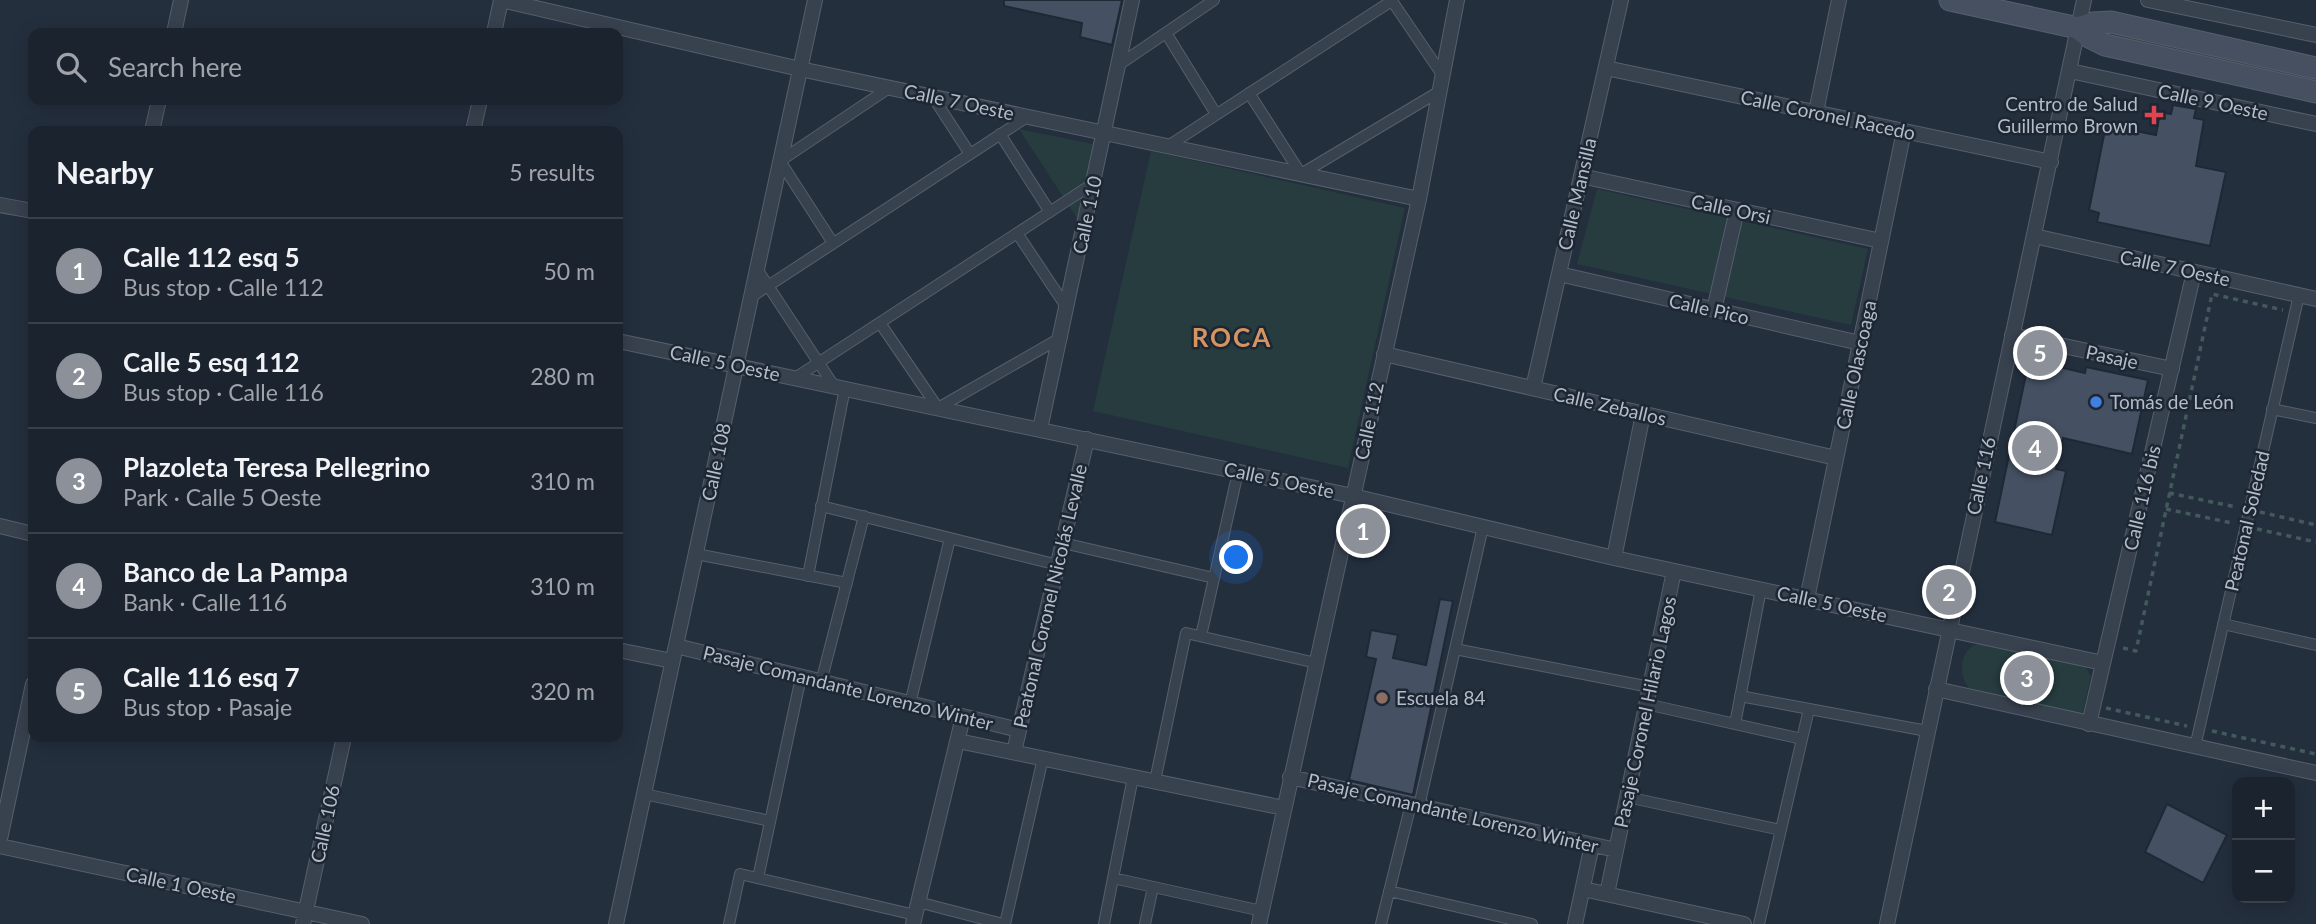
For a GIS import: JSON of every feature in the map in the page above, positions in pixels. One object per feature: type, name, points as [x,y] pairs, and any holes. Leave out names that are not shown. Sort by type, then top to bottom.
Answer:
[{"type":"main road","name":"Calle 9 Oeste","points":[[1950,0],[2078,28],[2105,45],[2316,92]]},
{"type":"main road","name":"Calle 9 Oeste","points":[[2078,28],[2093,23],[2111,22],[2316,68]]},
{"type":"street","points":[[175,28],[181,0]]},
{"type":"street","points":[[495,28],[501,0]]},
{"type":"street","name":"Calle 7 Oeste","points":[[501,0],[622,28]]},
{"type":"street","name":"Calle 108","points":[[616,924],[815,0]]},
{"type":"street","name":"Calle 110","points":[[1041,429],[1132,0]]},
{"type":"street","points":[[1120,64],[1166,33],[1197,5],[1214,0]]},
{"type":"street","points":[[1168,146],[1216,114],[1392,0],[1441,83],[1301,174],[1249,93]]},
{"type":"street","name":"Calle 112","points":[[1260,917],[1419,199],[1457,0]]},
{"type":"street","name":"Calle Mansilla","points":[[1533,388],[1621,0]]},
{"type":"street","points":[[1816,113],[1839,0]]},
{"type":"street","name":"Calle 116","points":[[1887,924],[2084,0]]},
{"type":"street","points":[[2148,0],[2316,35]]},
{"type":"street","name":"Calle 7 Oeste","points":[[623,28],[800,69],[1419,199]]},
{"type":"street","points":[[1166,33],[1216,114]]},
{"type":"street","name":"Calle Coronel Racedo","points":[[1605,68],[2051,162]]},
{"type":"street","name":"Calle 9 Oeste","points":[[2070,71],[2316,124]]},
{"type":"street","points":[[833,243],[780,161],[889,88]]},
{"type":"street","points":[[933,97],[970,154]]},
{"type":"street","points":[[153,126],[158,105]]},
{"type":"street","points":[[474,126],[479,105]]},
{"type":"street","points":[[751,297],[1027,117]]},
{"type":"street","name":"Calle Olascoaga","points":[[1807,599],[1904,131]]},
{"type":"street","points":[[1000,134],[1050,212]]},
{"type":"street","name":"Calle Orsi","points":[[1581,176],[1881,241]]},
{"type":"street","points":[[795,377],[1094,183]]},
{"type":"street","points":[[0,205],[28,210]]},
{"type":"street","points":[[1714,310],[1737,210]]},
{"type":"street","points":[[1017,233],[1067,309]]},
{"type":"street","name":"Calle 7 Oeste","points":[[2034,236],[2316,299]]},
{"type":"street","points":[[757,269],[819,363],[839,387],[808,576]]},
{"type":"street","name":"Calle 116 bis","points":[[2089,724],[2194,272]]},
{"type":"street","name":"Calle Pico","points":[[1559,274],[1860,343]]},
{"type":"street","name":"Peatonal Soledad","points":[[2195,747],[2299,295]]},
{"type":"street","points":[[880,323],[938,408],[1062,337]]},
{"type":"street","name":"Pasaje","points":[[2012,335],[2172,369]]},
{"type":"street","name":"Calle 5 Oeste","points":[[623,342],[1353,496],[1614,558],[2103,663]]},
{"type":"street","name":"Calle Zeballos","points":[[1384,354],[1836,458]]},
{"type":"street","points":[[2272,409],[2316,418]]},
{"type":"street","points":[[1614,558],[1643,414]]},
{"type":"street","name":"Peatonal Coronel Nicolás Levalle","points":[[1014,752],[1087,439]]},
{"type":"street","points":[[1201,636],[1238,472]]},
{"type":"street","points":[[821,506],[1058,565]]},
{"type":"street","points":[[821,682],[864,516]]},
{"type":"street","points":[[0,526],[28,533]]},
{"type":"street","points":[[1381,924],[1415,805],[1483,527]]},
{"type":"street","points":[[910,704],[950,538]]},
{"type":"street","points":[[1063,543],[1214,579]]},
{"type":"street","points":[[696,554],[846,583]]},
{"type":"street","name":"Pasaje Coronel Hilario Lagos","points":[[1607,894],[1674,571]]},
{"type":"street","points":[[1735,724],[1761,589]]},
{"type":"street","points":[[2223,624],[2316,645]]},
{"type":"street","points":[[1155,781],[1186,633],[1316,663]]},
{"type":"street","name":"Pasaje Comandante Lorenzo Winter","points":[[676,646],[1019,730]]},
{"type":"street","points":[[1455,649],[1650,687]]},
{"type":"street","points":[[623,651],[672,661]]},
{"type":"street","points":[[758,878],[800,677]]},
{"type":"street","points":[[1936,689],[2316,773]]},
{"type":"street","points":[[1740,696],[1927,731]]},
{"type":"street","points":[[1646,704],[1802,739]]},
{"type":"street","points":[[0,839],[28,707]]},
{"type":"street","points":[[1759,924],[1809,709]]},
{"type":"street","points":[[915,914],[963,717]]},
{"type":"street","name":"Pasaje Comandante Lorenzo Winter","points":[[958,741],[1284,808]]},
{"type":"street","name":"Calle 106","points":[[304,918],[343,742]]},
{"type":"street","points":[[729,924],[740,874],[915,914],[1004,924],[1042,758]]},
{"type":"street","points":[[1104,924],[1133,777]]},
{"type":"street","name":"Pasaje Comandante Lorenzo Winter","points":[[1290,777],[1616,850]]},
{"type":"street","points":[[644,794],[770,821]]},
{"type":"street","points":[[1627,797],[1781,830]]},
{"type":"street","name":"Pasaje Coronel Hilario Lagos","points":[[1575,924],[1592,845]]},
{"type":"street","name":"Calle 1 Oeste","points":[[0,846],[304,918],[362,924]]},
{"type":"street","points":[[1113,878],[1260,917]]},
{"type":"street","points":[[1145,924],[1153,887]]},
{"type":"street","points":[[1583,889],[1744,924]]},
{"type":"street","points":[[1389,891],[1532,924]]},
{"type":"path","points":[[2118,647],[2136,651],[2212,295],[2295,313]]},
{"type":"path","points":[[2108,696],[2105,708],[2316,754]]},
{"type":"green space","points":[[2129,35],[2316,76],[2316,85],[2123,40]]},
{"type":"green space","points":[[1019,129],[1103,146],[1080,223]]},
{"type":"green space","points":[[1151,151],[1405,208],[1348,468],[1093,411]]},
{"type":"green space","points":[[1597,189],[1868,249],[1851,325],[1577,264]]},
{"type":"green space","points":[[1978,644],[2085,666],[2091,676],[2083,711],[2080,714],[2071,714],[1969,688],[1963,676],[1962,663],[1967,651]]},
{"type":"building","points":[[1004,0],[1122,0],[1112,45],[1080,37],[1082,23],[1004,6]]},
{"type":"building","points":[[2173,105],[2196,109],[2194,118],[2204,120],[2196,166],[2226,172],[2210,246],[2097,222],[2099,213],[2089,210],[2106,125],[2156,135],[2160,112],[2171,114]]},
{"type":"building","points":[[2029,360],[2085,373],[2086,367],[2148,380],[2132,454],[2063,438],[2056,469],[2066,471],[2052,535],[1995,522]]},
{"type":"building","points":[[1440,599],[1453,601],[1413,795],[1349,780],[1376,659],[1366,657],[1371,630],[1398,635],[1393,658],[1426,665]]},
{"type":"building","points":[[2167,804],[2227,835],[2203,883],[2145,852]]},
{"type":"place","name":"Centro de Salud Guillermo Brown","points":[[2154,115]]},
{"type":"place","name":"Calle 116 esq 7","points":[[2040,353]]},
{"type":"place","name":"Tomás de León","points":[[2096,402]]},
{"type":"place","name":"Banco de La Pampa","points":[[2035,448]]},
{"type":"place","name":"Calle 112 esq 5","points":[[1363,531]]},
{"type":"place","name":"Calle 5 esq 112","points":[[1949,592]]},
{"type":"place","name":"Plazoleta Teresa Pellegrino","points":[[2027,678]]},
{"type":"place","name":"Escuela 84","points":[[1382,698]]},
{"type":"district","name":"ROCA","points":[[1232,338]]}]
